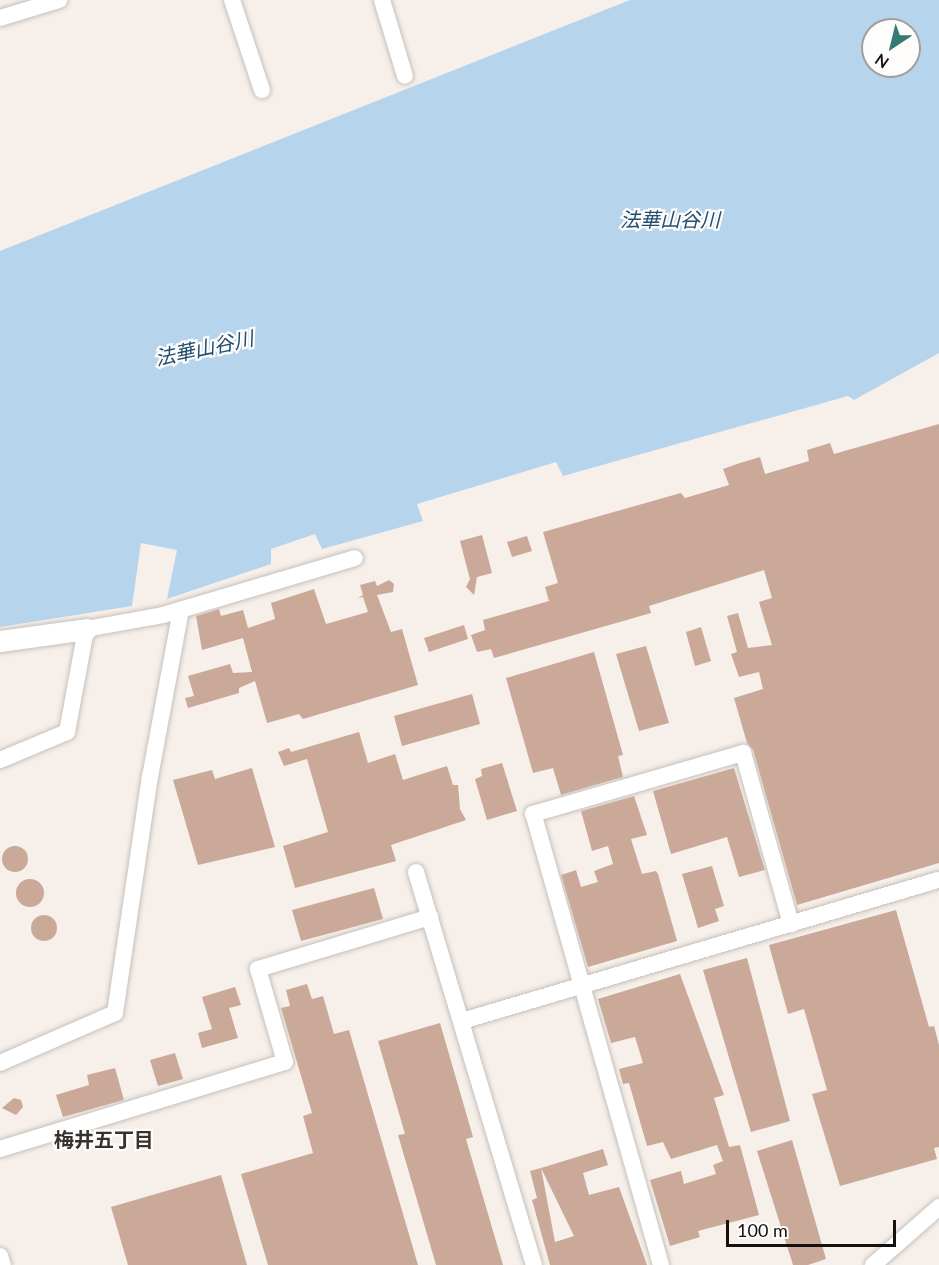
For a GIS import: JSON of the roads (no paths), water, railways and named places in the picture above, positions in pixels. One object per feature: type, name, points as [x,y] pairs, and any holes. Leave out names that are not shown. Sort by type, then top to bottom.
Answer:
[{"type":"main road","points":[[0,641],[86,629]]},
{"type":"street","points":[[0,18],[59,0]]},
{"type":"street","points":[[232,0],[262,90]]},
{"type":"street","points":[[382,0],[405,76]]},
{"type":"street","points":[[0,760],[67,732],[86,629],[181,609],[356,558]]},
{"type":"street","points":[[0,1063],[115,1013],[150,777],[181,609]]},
{"type":"street","points":[[660,1265],[533,814],[743,753],[791,924]]},
{"type":"street","points":[[416,872],[534,1265]]},
{"type":"street","points":[[462,1021],[939,880]]},
{"type":"street","points":[[0,1149],[285,1062],[258,969],[430,917]]},
{"type":"street","points":[[873,1265],[939,1207]]},
{"type":"street","points":[[0,1256],[3,1265]]},
{"type":"water","name":"法華山谷川","points":[[630,0],[939,0],[939,353],[854,400],[848,396],[563,476],[556,462],[417,504],[423,521],[322,549],[315,534],[271,549],[271,564],[167,599],[177,550],[141,543],[132,606],[0,627],[0,251]]},
{"type":"district","name":"梅井五丁目","points":[[104,1139]]}]
